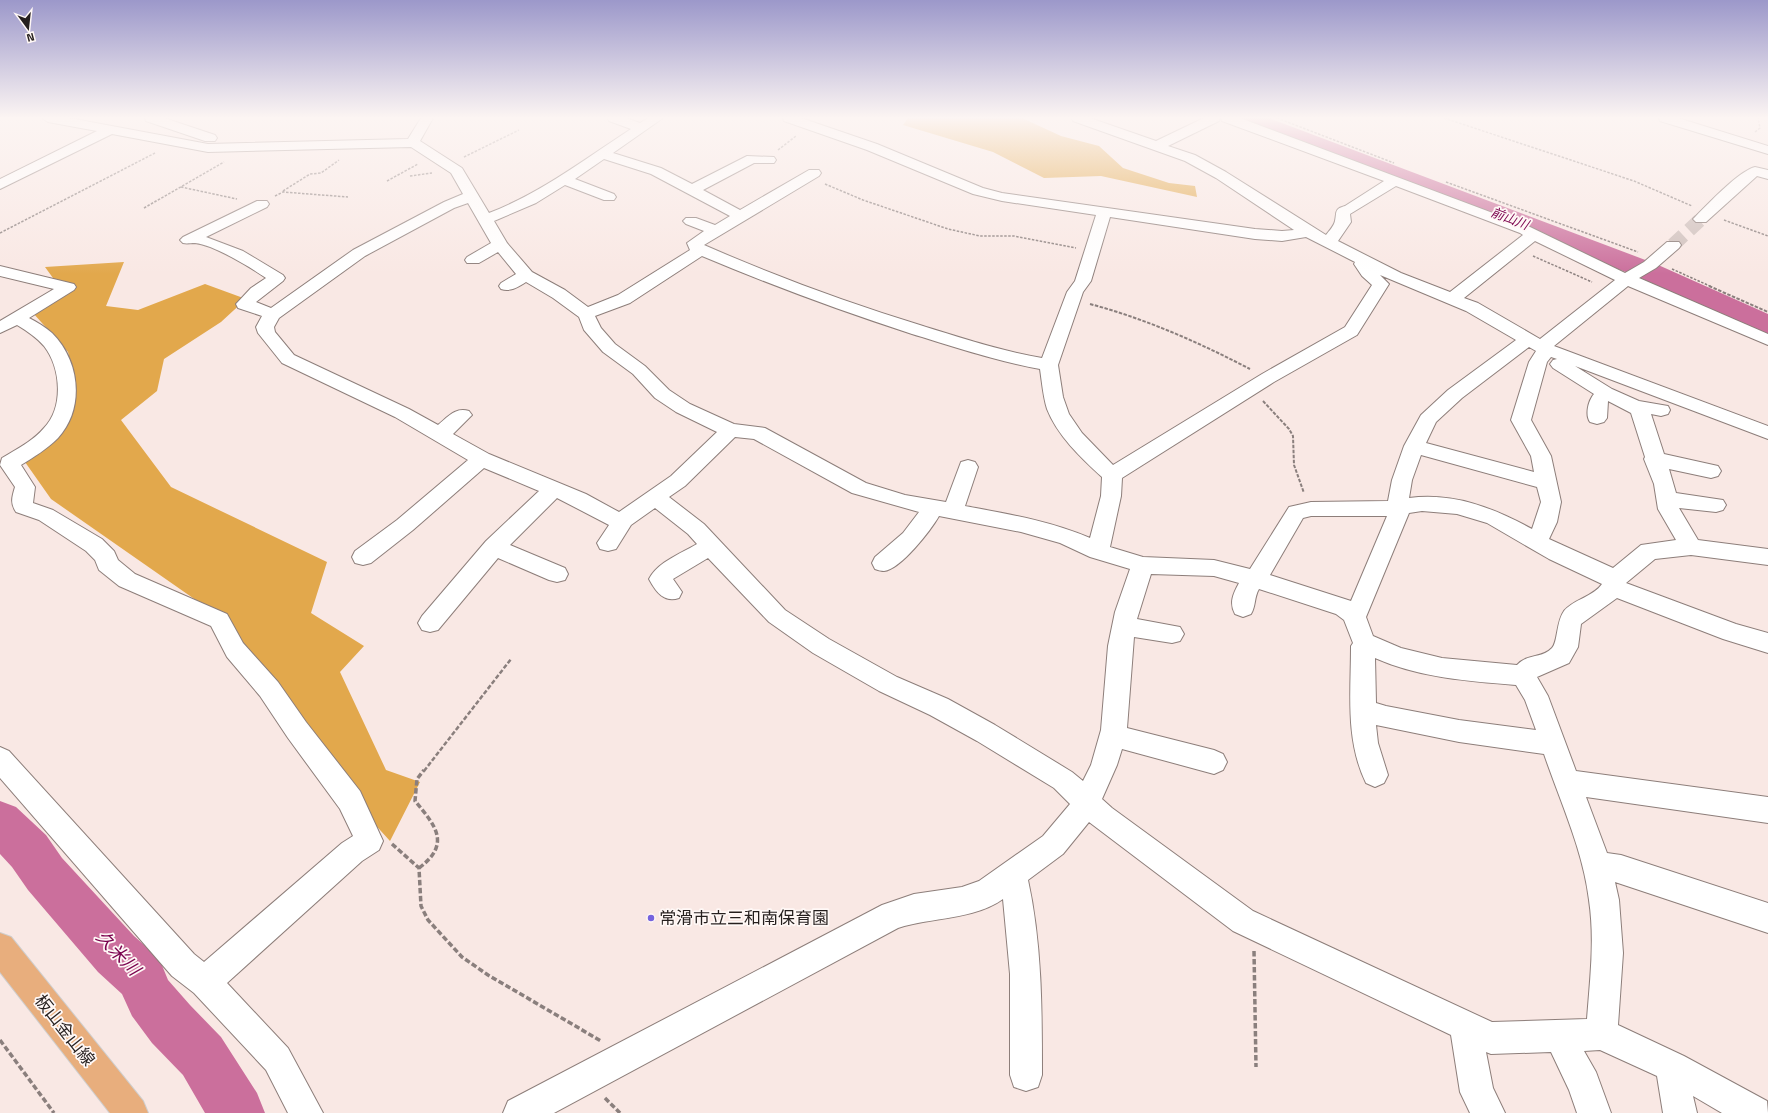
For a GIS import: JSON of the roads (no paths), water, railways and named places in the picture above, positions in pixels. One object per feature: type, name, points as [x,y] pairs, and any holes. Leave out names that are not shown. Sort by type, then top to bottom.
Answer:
[{"type":"main road","name":"板山金山線","points":[[0,948],[122,1110]]},
{"type":"street","points":[[0,185],[30,170]]},
{"type":"street","points":[[456,170],[472,196],[481,216],[485,219],[500,245],[526,275],[559,294],[586,314],[593,330],[609,348],[638,370],[662,394],[683,408],[730,430],[758,433],[859,488],[904,502],[1021,524],[1067,537],[1098,551],[1143,565],[1214,568],[1254,578],[1344,608],[1354,615],[1360,635],[1365,643],[1397,657],[1442,668],[1523,676]]},
{"type":"street","points":[[485,219],[528,201],[579,170]]},
{"type":"street","points":[[653,170],[740,216]]},
{"type":"street","points":[[678,200],[732,170]]},
{"type":"street","points":[[927,170],[978,191],[1002,197],[1073,206],[1255,234],[1282,236],[1308,232]]},
{"type":"street","points":[[1212,170],[1308,232],[1395,276],[1489,316],[1540,347],[1606,393],[1635,406],[1660,410]]},
{"type":"street","points":[[1369,170],[1532,235],[1768,340]]},
{"type":"street","points":[[1697,213],[1735,187],[1755,171],[1768,175]]},
{"type":"street","points":[[810,175],[765,209],[740,216],[695,243],[701,250],[772,280],[896,323],[1001,356],[1050,365]]},
{"type":"street","points":[[564,180],[609,197]]},
{"type":"street","points":[[1330,242],[1343,222],[1343,211],[1350,209],[1395,180]]},
{"type":"street","points":[[472,196],[442,208],[359,253],[274,314],[267,321],[265,327],[267,334],[288,359],[402,413],[482,458],[579,499],[617,520],[623,520]]},
{"type":"street","points":[[262,204],[190,239],[224,247],[251,260],[277,278],[257,292],[244,304],[274,314]]},
{"type":"street","points":[[1098,551],[1111,496],[1112,475],[1071,431],[1059,415],[1052,389],[1050,365],[1072,301],[1089,264],[1100,222],[1105,212]]},
{"type":"street","points":[[691,221],[716,231]]},
{"type":"street","points":[[1452,299],[1513,248],[1532,235]]},
{"type":"street","points":[[473,260],[500,245]]},
{"type":"street","points":[[1354,615],[1359,610],[1398,516],[1398,501],[1402,480],[1414,446],[1428,419],[1440,405],[1540,347],[1628,278],[1650,265],[1673,245]]},
{"type":"street","points":[[586,314],[624,299],[701,250]]},
{"type":"street","points":[[1364,260],[1361,265],[1368,274],[1380,284],[1405,287],[1419,286]]},
{"type":"street","points":[[0,271],[68,287],[8,323]]},
{"type":"street","points":[[507,286],[526,275]]},
{"type":"street","points":[[1112,475],[1268,378],[1351,331],[1380,284]]},
{"type":"street","points":[[8,323],[40,332],[50,342],[61,360],[66,377],[67,392],[62,415],[55,428],[37,445],[9,463],[25,487],[22,499],[23,507],[46,515],[94,545],[106,557],[107,564],[127,580],[219,620],[235,650],[269,689],[297,730],[350,800],[369,841],[352,852],[205,982]]},
{"type":"street","points":[[1540,347],[1768,433]]},
{"type":"street","points":[[1537,542],[1546,522],[1551,502],[1541,456],[1521,420],[1538,362],[1540,347]]},
{"type":"street","points":[[1597,418],[1600,400],[1606,393]]},
{"type":"street","points":[[1635,406],[1640,411],[1669,509],[1691,547]]},
{"type":"street","points":[[440,434],[462,415]]},
{"type":"street","points":[[608,543],[623,520],[678,481],[730,430]]},
{"type":"street","points":[[1414,446],[1548,483]]},
{"type":"street","points":[[363,558],[405,525],[482,458]]},
{"type":"street","points":[[1654,459],[1711,471]]},
{"type":"street","points":[[954,512],[968,467]]},
{"type":"street","points":[[430,623],[494,547],[552,488]]},
{"type":"street","points":[[656,498],[696,528],[710,546],[777,616],[821,646],[888,684],[939,707],[986,733],[1063,780],[1102,817],[1243,921],[1491,1038],[1601,1034],[1673,1067],[1755,1113]]},
{"type":"street","points":[[1667,499],[1716,505]]},
{"type":"street","points":[[1243,608],[1244,595],[1296,512],[1311,509],[1399,508],[1422,504],[1439,505],[1476,512],[1494,518],[1614,583],[1724,630],[1768,643]]},
{"type":"street","points":[[883,564],[899,550],[928,518],[932,508]]},
{"type":"street","points":[[671,592],[660,579],[665,574],[710,546]]},
{"type":"street","points":[[494,547],[556,574]]},
{"type":"street","points":[[1523,676],[1531,666],[1550,662],[1565,650],[1572,618],[1602,598],[1614,583],[1648,551],[1691,547],[1768,557]]},
{"type":"street","points":[[520,1113],[892,915],[914,908],[962,901],[987,893],[1053,845],[1070,826],[1087,802],[1104,765],[1112,736],[1120,646],[1127,612],[1143,565]]},
{"type":"street","points":[[1125,624],[1139,629],[1172,634]]},
{"type":"street","points":[[1365,643],[1363,646],[1364,731],[1369,757],[1376,775]]},
{"type":"street","points":[[1523,676],[1536,696],[1552,744],[1597,865],[1604,900],[1608,953],[1601,1034]]},
{"type":"street","points":[[1364,709],[1384,717],[1459,731],[1552,744]]},
{"type":"street","points":[[1112,736],[1146,743],[1214,762]]},
{"type":"street","points":[[0,759],[183,965],[205,982],[277,1059],[306,1113]]},
{"type":"street","points":[[1566,782],[1768,810]]},
{"type":"street","points":[[1597,865],[1621,869],[1768,918]]},
{"type":"street","points":[[1013,874],[1021,908],[1025,952],[1026,1075]]},
{"type":"street","points":[[1465,1025],[1477,1092],[1488,1113]]},
{"type":"street","points":[[1560,1036],[1584,1084],[1594,1113]]},
{"type":"street","points":[[1673,1067],[1674,1086],[1680,1113]]},
{"type":"waterway","name":"前山川","points":[[1385,170],[1646,270],[1768,325]]},
{"type":"waterway","name":"久米川","points":[[0,822],[29,851],[45,874],[116,954],[141,976],[150,998],[171,1024],[202,1056],[237,1113]]},
{"type":"tunnel","points":[[1673,245],[1701,219]]},
{"type":"place","name":"常滑市立三和南保育園","points":[[651,918]]}]
